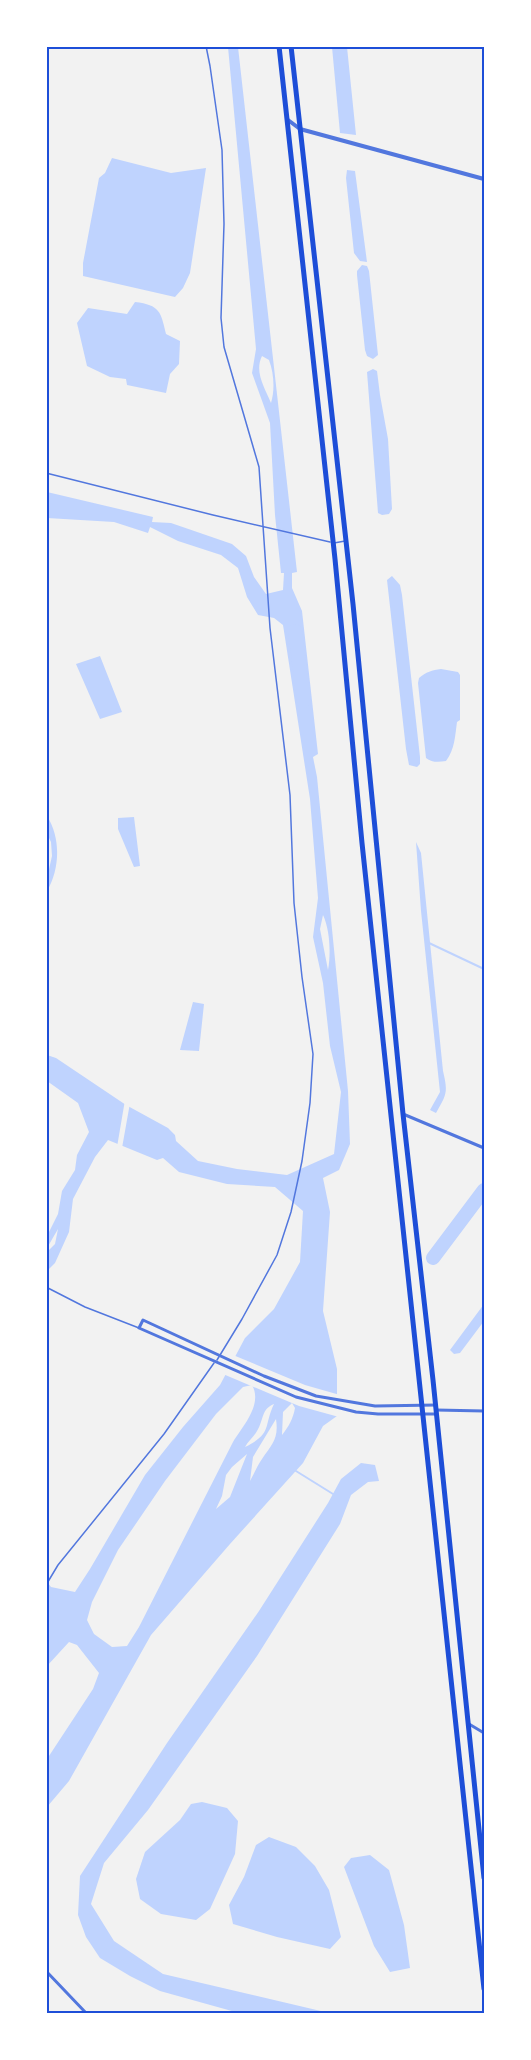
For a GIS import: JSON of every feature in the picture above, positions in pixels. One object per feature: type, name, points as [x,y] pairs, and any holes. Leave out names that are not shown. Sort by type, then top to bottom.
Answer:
[{"type":"highway","points":[[279,46],[484,1989]]},
{"type":"highway","points":[[291,46],[345,541],[484,1878]]},
{"type":"street","points":[[287,120],[300,129],[484,179]]},
{"type":"street","points":[[403,1114],[484,1148]]},
{"type":"street","points":[[436,1410],[423,1414],[356,1412],[296,1397],[139,1328],[143,1320],[264,1376],[316,1396],[359,1404],[484,1411]]},
{"type":"street","points":[[469,1724],[484,1733]]},
{"type":"street","points":[[46,1971],[87,2013]]},
{"type":"lane","points":[[46,1585],[58,1565],[164,1434],[220,1355],[277,1255],[291,1212],[302,1161],[310,1102],[313,1054],[295,913],[290,795],[270,627],[259,467],[224,347],[221,318],[224,224],[222,150],[206,46]]},
{"type":"lane","points":[[46,473],[270,529],[333,543],[345,541]]},
{"type":"lane","points":[[46,1287],[139,1328]]},
{"type":"water","points":[[228,47],[238,47],[297,572],[292,573],[292,588],[302,611],[318,754],[313,757],[317,777],[348,1091],[350,1144],[339,1170],[323,1178],[330,1212],[323,1311],[337,1369],[337,1416],[323,1426],[303,1463],[151,1635],[69,1781],[47,1807],[47,1759],[93,1689],[99,1673],[77,1645],[69,1642],[47,1666],[47,1582],[51,1587],[75,1592],[145,1475],[220,1385],[245,1338],[274,1309],[300,1262],[303,1211],[275,1187],[227,1184],[179,1172],[163,1158],[157,1160],[108,1140],[95,1157],[73,1199],[69,1232],[55,1263],[47,1271],[47,1252],[55,1244],[58,1229],[47,1248],[47,1236],[58,1214],[62,1191],[75,1170],[77,1155],[89,1132],[78,1103],[47,1081],[47,1055],[56,1058],[126,1105],[168,1128],[175,1135],[176,1141],[198,1161],[237,1169],[287,1175],[334,1154],[341,1092],[330,1046],[323,983],[313,937],[318,898],[310,799],[283,625],[274,618],[258,615],[247,597],[238,568],[221,555],[178,541],[150,527],[148,533],[114,522],[47,518],[47,492],[153,517],[152,522],[171,523],[232,544],[246,556],[254,577],[266,594],[283,590],[284,573],[281,573],[275,515],[270,423],[252,373],[256,349]],"holes":[[[262,356],[269,360],[273,382],[271,403],[261,380],[259,368]],[[297,647],[305,669],[298,690],[293,663]],[[323,915],[329,942],[328,970],[320,929]],[[252,1385],[255,1400],[250,1415],[233,1442],[139,1627],[127,1646],[112,1647],[94,1634],[87,1620],[92,1602],[118,1550],[165,1481],[216,1414],[243,1387]],[[292,1403],[295,1408],[293,1416],[282,1435],[283,1412]],[[274,1404],[264,1433],[245,1447],[257,1431],[267,1409]],[[276,1419],[274,1441],[250,1481],[253,1457]],[[247,1454],[230,1497],[216,1509],[222,1496],[226,1475]]]},
{"type":"water","points":[[332,47],[347,47],[356,135],[340,133]]},
{"type":"water","points":[[112,158],[171,173],[206,168],[190,273],[183,288],[175,297],[83,276],[83,263],[99,178],[105,173]]},
{"type":"water","points":[[347,170],[355,171],[367,262],[360,261],[354,253]]},
{"type":"water","points":[[362,265],[367,266],[369,271],[378,355],[373,359],[367,356],[365,350],[357,275]]},
{"type":"water","points":[[135,302],[150,305],[158,311],[166,334],[180,341],[179,364],[170,374],[166,393],[127,385],[126,379],[110,377],[87,366],[77,323],[88,308],[127,314]]},
{"type":"water","points":[[373,369],[377,371],[388,439],[392,509],[389,514],[382,515],[378,513],[367,372]]},
{"type":"water","points":[[392,576],[400,585],[402,595],[420,757],[420,764],[417,767],[409,765],[406,749],[387,580]]},
{"type":"water","points":[[100,656],[122,712],[100,719],[76,664]]},
{"type":"water","points":[[441,669],[458,672],[460,675],[460,720],[457,722],[449,756],[446,761],[436,762],[426,758],[418,683],[419,678],[424,674]]},
{"type":"water","points":[[47,816],[55,834],[57,854],[54,873],[47,891],[47,878],[52,856],[51,842],[47,834]]},
{"type":"water","points":[[134,817],[140,866],[134,867],[118,829],[118,818]]},
{"type":"water","points":[[416,842],[421,853],[446,1084],[444,1097],[436,1113],[430,1110],[440,1092]]},
{"type":"water","points":[[193,1002],[204,1004],[199,1051],[180,1050]]},
{"type":"water","points":[[484,1304],[484,1321],[460,1353],[454,1354],[450,1350]]},
{"type":"water","points":[[361,1463],[375,1465],[379,1481],[368,1482],[351,1495],[340,1524],[257,1656],[148,1810],[104,1863],[91,1904],[114,1941],[163,1974],[325,2012],[371,2013],[239,2013],[160,1991],[100,1958],[86,1937],[78,1915],[80,1876],[167,1743],[259,1611],[341,1479]]},
{"type":"water","points":[[202,1802],[227,1808],[238,1821],[235,1854],[210,1909],[196,1920],[161,1914],[140,1899],[136,1879],[145,1852],[180,1820],[191,1804]]},
{"type":"water","points":[[269,1837],[296,1847],[315,1866],[329,1890],[341,1937],[330,1949],[233,1924],[229,1905],[244,1877],[256,1845]]},
{"type":"water","points":[[370,1855],[389,1870],[404,1925],[410,1968],[390,1972],[374,1946],[344,1867],[351,1858]]},
{"type":"pier","points":[[125,1100],[130,1103],[122,1148],[117,1147]]},
{"type":"pier","points":[[233,1355],[305,1385],[340,1395],[339,1417],[299,1406],[223,1374]]},
{"type":"waterway","points":[[295,631],[304,701]]},
{"type":"waterway","points":[[429,943],[484,969]]},
{"type":"waterway","points":[[433,1258],[484,1190]]},
{"type":"waterway","points":[[296,1471],[333,1494]]}]
